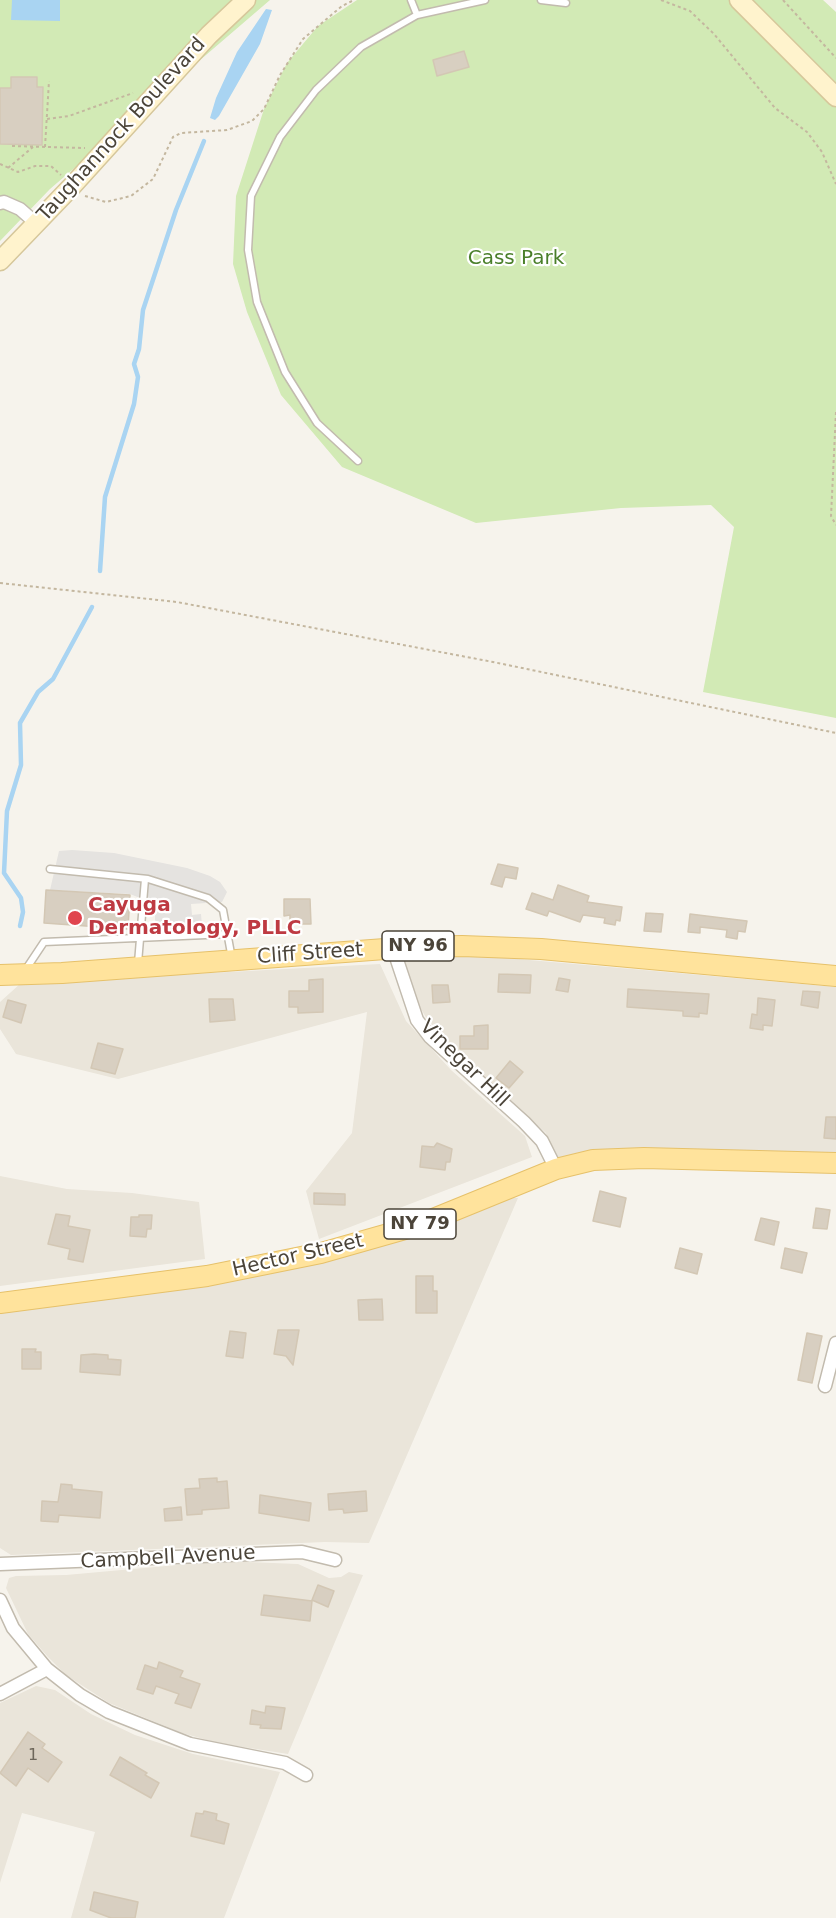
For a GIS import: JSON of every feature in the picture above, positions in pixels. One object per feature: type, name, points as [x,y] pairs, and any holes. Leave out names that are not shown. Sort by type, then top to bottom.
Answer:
[{"type":"main road","points":[[739,0],[836,97]]},
{"type":"main road","name":"Taughannock Boulevard","points":[[0,261],[37,224],[240,2]]},
{"type":"main road","name":"Cliff Street","points":[[0,975],[393,948],[522,947],[836,976]]},
{"type":"main road","name":"Hector Street","points":[[0,1303],[207,1276],[321,1253],[416,1226],[556,1169],[593,1160],[644,1158],[836,1163]]},
{"type":"street","points":[[0,203],[4,202],[20,209],[37,224]]},
{"type":"street","name":"Vinegar Hill","points":[[393,948],[417,1020],[430,1037],[542,1141],[556,1169]]},
{"type":"street","points":[[825,1386],[836,1343]]},
{"type":"street","name":"Campbell Avenue","points":[[0,1564],[302,1552],[335,1560]]},
{"type":"street","points":[[0,1600],[13,1628],[47,1669],[80,1695],[145,1728],[201,1746],[285,1763],[306,1774]]},
{"type":"street","points":[[0,1694],[47,1669]]},
{"type":"lane","points":[[411,0],[417,15]]},
{"type":"lane","points":[[358,461],[317,423],[285,372],[257,302],[248,250],[251,196],[280,137],[316,90],[361,47],[417,15],[485,0]]},
{"type":"lane","points":[[542,0],[567,3]]},
{"type":"lane","points":[[50,869],[145,879],[208,898],[223,910],[232,959]]},
{"type":"lane","points":[[138,967],[145,879]]},
{"type":"lane","points":[[23,975],[44,942],[229,934]]},
{"type":"path","points":[[82,194],[106,202],[131,196],[153,178],[173,137],[181,133],[227,130],[252,121],[264,109],[280,75],[303,39],[342,6],[354,0]]},
{"type":"path","points":[[661,0],[690,11],[714,34],[775,108],[807,132],[822,152],[836,184]]},
{"type":"path","points":[[783,0],[836,58]]},
{"type":"path","points":[[45,147],[49,81]]},
{"type":"path","points":[[47,118],[69,116],[135,93]]},
{"type":"path","points":[[12,146],[85,148]]},
{"type":"path","points":[[8,168],[33,147]]},
{"type":"path","points":[[0,164],[24,172],[44,165],[51,166],[60,174]]},
{"type":"path","points":[[836,412],[831,516],[836,525]]},
{"type":"path","points":[[0,583],[177,602],[494,662],[836,732]]},
{"type":"shaded area","points":[[59,851],[114,853],[187,868],[220,882],[227,892],[222,902],[191,904],[192,915],[201,914],[202,926],[155,929],[155,904],[130,894],[50,890]]},
{"type":"shaded area","points":[[393,948],[836,987],[836,1161],[573,1154],[552,1160],[546,1133],[461,1057],[427,1019],[415,999]]},
{"type":"shaded area","points":[[380,964],[406,1021],[451,1070],[525,1136],[532,1157],[319,1239],[306,1191],[352,1133],[367,1012],[118,1079],[16,1054],[0,1029],[0,1002],[21,983]]},
{"type":"shaded area","points":[[0,1176],[67,1189],[132,1193],[199,1202],[205,1259],[0,1286]]},
{"type":"shaded area","points":[[511,1198],[518,1198],[369,1543],[325,1542],[11,1555],[0,1548],[0,1312],[252,1277],[352,1254],[427,1231]]},
{"type":"shaded area","points":[[222,1561],[298,1564],[329,1578],[341,1577],[349,1572],[363,1575],[288,1754],[218,1743],[182,1733],[109,1703],[66,1675],[48,1657],[28,1634],[6,1588],[9,1578],[16,1576],[66,1575]]},
{"type":"shaded area","points":[[36,1686],[55,1690],[91,1714],[135,1735],[193,1754],[280,1772],[224,1918],[71,1918],[95,1832],[22,1813],[0,1883],[0,1703]]},
{"type":"green space","points":[[0,0],[270,0],[50,189],[0,241]]},
{"type":"green space","name":"Cass Park","points":[[357,0],[823,0],[836,12],[836,718],[703,692],[734,527],[711,505],[621,508],[476,523],[342,467],[281,395],[247,312],[233,264],[236,196],[264,109],[287,63],[318,26]]},
{"type":"water","points":[[12,0],[60,0],[60,21],[11,20]]},
{"type":"water","points":[[266,9],[272,10],[260,44],[219,116],[215,120],[210,118],[216,98],[237,52]]},
{"type":"building","points":[[464,51],[469,67],[437,76],[433,60]]},
{"type":"building","points":[[11,77],[37,77],[37,87],[43,87],[42,145],[0,144],[0,88],[11,88]]},
{"type":"building","points":[[498,864],[518,868],[516,879],[505,877],[502,887],[491,884]]},
{"type":"building","points":[[558,885],[589,896],[587,902],[622,907],[620,921],[616,920],[615,925],[604,923],[605,918],[583,915],[580,922],[549,911],[547,916],[526,909],[532,893],[553,900]]},
{"type":"building","points":[[46,890],[130,895],[128,929],[44,923]]},
{"type":"building","points":[[284,899],[310,899],[311,924],[290,924],[290,915],[284,916]]},
{"type":"building","points":[[646,913],[663,914],[661,932],[644,931]]},
{"type":"building","points":[[690,914],[747,921],[745,932],[738,931],[737,939],[726,937],[727,930],[700,927],[700,933],[688,932]]},
{"type":"building","points":[[499,974],[531,975],[530,993],[498,992]]},
{"type":"building","points":[[559,978],[570,980],[568,992],[556,990]]},
{"type":"building","points":[[323,979],[323,1012],[298,1013],[298,1007],[289,1007],[289,991],[309,991],[309,980]]},
{"type":"building","points":[[432,985],[448,985],[450,1002],[433,1003]]},
{"type":"building","points":[[628,989],[709,994],[707,1014],[699,1013],[699,1017],[683,1016],[683,1011],[627,1007]]},
{"type":"building","points":[[803,991],[820,992],[818,1008],[801,1005]]},
{"type":"building","points":[[758,998],[775,1000],[772,1026],[763,1025],[763,1030],[750,1028],[752,1014],[757,1015]]},
{"type":"building","points":[[209,999],[233,999],[235,1020],[210,1022]]},
{"type":"building","points":[[8,1000],[26,1005],[21,1023],[3,1017]]},
{"type":"building","points":[[488,1025],[488,1049],[460,1049],[460,1036],[474,1036],[474,1026]]},
{"type":"building","points":[[98,1043],[123,1049],[115,1074],[91,1068]]},
{"type":"building","points":[[510,1061],[523,1072],[509,1088],[496,1078]]},
{"type":"building","points":[[826,1117],[836,1117],[836,1139],[824,1138]]},
{"type":"building","points":[[437,1143],[452,1149],[450,1162],[446,1162],[445,1170],[420,1167],[422,1146],[434,1147]]},
{"type":"building","points":[[600,1191],[626,1198],[620,1227],[593,1221]]},
{"type":"building","points":[[314,1193],[345,1194],[345,1205],[314,1204]]},
{"type":"building","points":[[816,1208],[830,1210],[827,1229],[813,1228]]},
{"type":"building","points":[[56,1214],[70,1216],[68,1226],[90,1230],[83,1262],[68,1259],[70,1249],[48,1244]]},
{"type":"building","points":[[139,1215],[152,1215],[151,1229],[147,1229],[146,1237],[130,1236],[131,1217],[139,1217]]},
{"type":"building","points":[[761,1218],[779,1222],[774,1245],[755,1240]]},
{"type":"building","points":[[680,1248],[702,1254],[697,1274],[675,1268]]},
{"type":"building","points":[[785,1248],[807,1253],[802,1273],[781,1268]]},
{"type":"building","points":[[416,1276],[433,1276],[433,1291],[437,1291],[437,1313],[416,1313]]},
{"type":"building","points":[[382,1299],[383,1320],[359,1320],[358,1300]]},
{"type":"building","points":[[278,1330],[299,1330],[293,1365],[286,1356],[274,1354]]},
{"type":"building","points":[[230,1331],[246,1333],[243,1358],[226,1356]]},
{"type":"building","points":[[807,1333],[822,1336],[812,1383],[798,1380]]},
{"type":"building","points":[[22,1349],[36,1349],[35,1352],[41,1352],[41,1369],[22,1369]]},
{"type":"building","points":[[81,1355],[108,1355],[108,1359],[121,1360],[120,1375],[80,1372]]},
{"type":"building","points":[[217,1478],[217,1482],[227,1481],[229,1508],[202,1510],[202,1514],[187,1515],[185,1489],[200,1488],[199,1479]]},
{"type":"building","points":[[61,1484],[72,1485],[72,1489],[102,1492],[100,1518],[59,1515],[58,1522],[41,1521],[42,1501],[58,1502]]},
{"type":"building","points":[[366,1491],[367,1511],[344,1513],[343,1509],[329,1510],[328,1494]]},
{"type":"building","points":[[260,1495],[311,1503],[309,1521],[259,1513]]},
{"type":"building","points":[[181,1507],[182,1520],[165,1521],[164,1509]]},
{"type":"building","points":[[318,1585],[334,1591],[328,1607],[312,1600]]},
{"type":"building","points":[[264,1595],[312,1601],[310,1621],[261,1615]]},
{"type":"building","points":[[159,1662],[183,1671],[180,1677],[200,1684],[191,1708],[175,1703],[179,1694],[156,1686],[153,1694],[137,1689],[145,1665],[157,1669]]},
{"type":"building","points":[[266,1706],[285,1708],[281,1729],[260,1728],[261,1725],[250,1724],[252,1710],[265,1713]]},
{"type":"building","points":[[28,1732],[45,1744],[42,1748],[62,1762],[48,1782],[28,1768],[16,1786],[0,1773]]},
{"type":"building","points":[[120,1757],[159,1783],[151,1798],[110,1775]]},
{"type":"building","points":[[204,1811],[217,1814],[216,1820],[229,1824],[224,1844],[191,1836],[196,1813],[203,1814]]},
{"type":"building","points":[[94,1892],[138,1902],[135,1918],[111,1918],[90,1910]]},
{"type":"waterway","points":[[100,571],[105,497],[134,404],[138,377],[134,364],[139,349],[143,310],[176,210],[204,141]]},
{"type":"waterway","points":[[20,926],[23,912],[21,898],[4,873],[7,811],[21,765],[20,723],[38,692],[53,679],[92,607]]},
{"type":"place","name":"Cayuga Dermatology, PLLC","points":[[75,918]]}]
